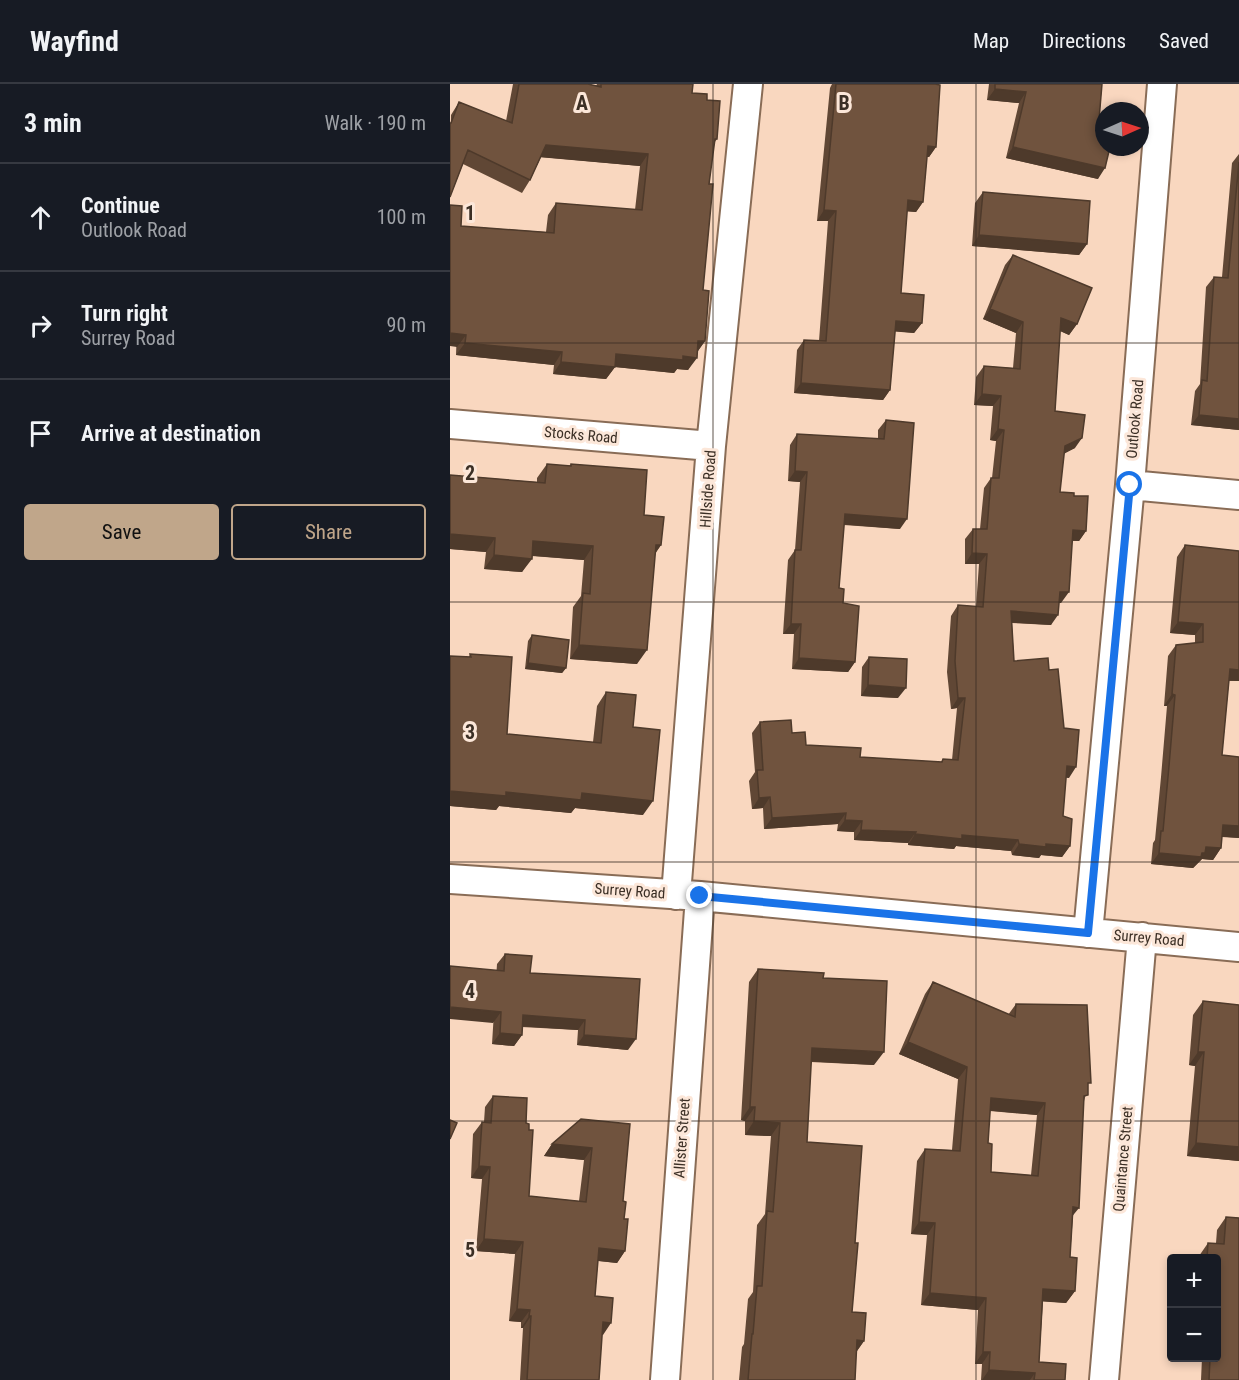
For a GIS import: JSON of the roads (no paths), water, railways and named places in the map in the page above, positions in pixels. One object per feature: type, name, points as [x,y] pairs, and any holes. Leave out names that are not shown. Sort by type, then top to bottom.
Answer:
[{"type":"street","name":"Hillside Road","points":[[688,895],[711,446],[748,84]]},
{"type":"street","name":"Outlook Road","points":[[1088,933],[1130,485],[1162,84]]},
{"type":"street","name":"Stocks Road","points":[[450,424],[711,446]]},
{"type":"street","points":[[1130,485],[1239,495]]},
{"type":"street","name":"Surrey Road","points":[[450,879],[688,895],[1239,947]]},
{"type":"street","name":"Allister Street","points":[[665,1380],[688,895]]},
{"type":"street","name":"Quaintance Street","points":[[1104,1380],[1142,937]]}]
